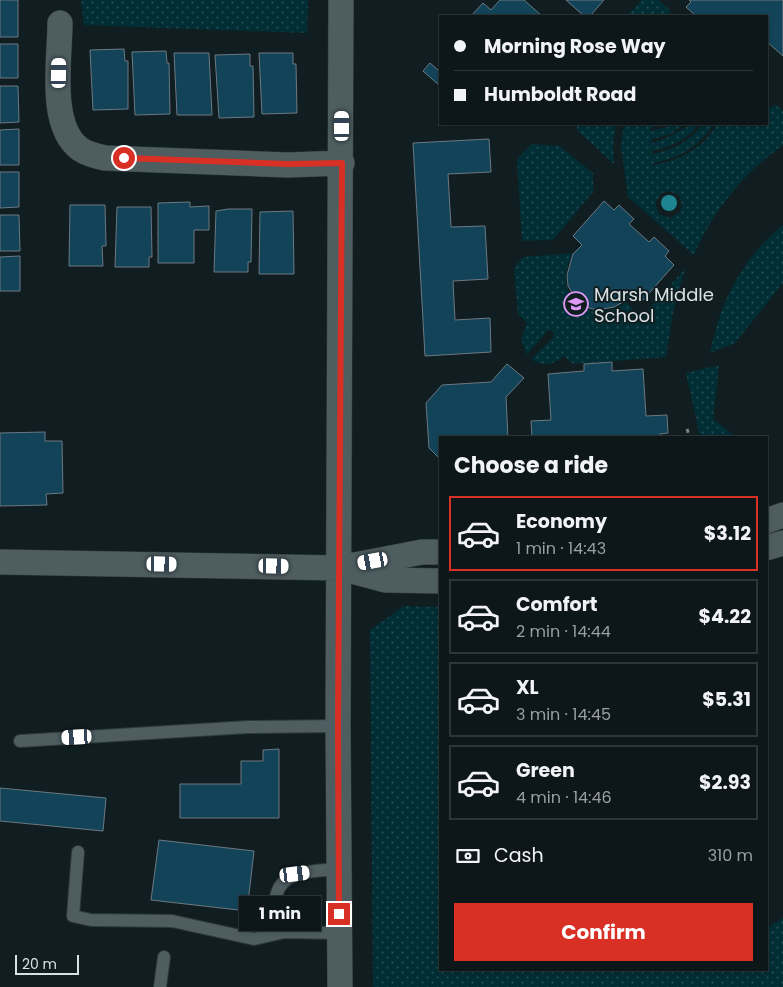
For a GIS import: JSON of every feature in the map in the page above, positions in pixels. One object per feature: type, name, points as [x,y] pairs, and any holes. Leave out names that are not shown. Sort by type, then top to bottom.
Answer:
[{"type":"street","points":[[340,987],[338,726],[342,163],[341,0]]},
{"type":"street","points":[[60,23],[58,106],[61,120],[69,139],[88,154],[105,158],[288,164],[342,163]]},
{"type":"street","points":[[768,520],[783,515]]},
{"type":"street","points":[[768,547],[783,543]]},
{"type":"street","points":[[0,562],[339,568],[422,552],[439,552]]},
{"type":"street","points":[[339,568],[385,580],[439,580]]},
{"type":"lane","points":[[20,741],[248,727],[338,726]]},
{"type":"lane","points":[[78,852],[73,916],[90,920],[172,921],[254,939],[285,932],[339,933]]},
{"type":"lane","points":[[285,932],[275,920],[277,893],[284,880],[295,874],[339,869]]},
{"type":"lane","points":[[160,987],[164,957]]},
{"type":"path","points":[[687,429],[689,436]]},
{"type":"shaded area","points":[[81,0],[308,0],[307,33],[84,25]]},
{"type":"shaded area","points":[[642,0],[658,0],[670,10],[669,15],[628,15]]},
{"type":"shaded area","points":[[776,105],[783,111],[783,145],[755,168],[731,194],[710,223],[694,255],[628,197],[621,147],[624,125],[660,125],[650,128],[650,131],[683,125],[671,134],[652,139],[651,143],[665,138],[688,126],[698,125],[684,139],[652,151],[652,154],[681,144],[702,125],[713,125],[702,139],[688,150],[672,158],[654,163],[654,165],[673,160],[690,152],[705,140],[716,125],[768,125],[768,108]],"holes":[[[668,191],[679,195],[682,206],[680,212],[670,218],[659,214],[655,203],[662,193]]]},
{"type":"shaded area","points":[[577,125],[616,125],[613,145],[614,164],[577,130]]},
{"type":"shaded area","points":[[532,144],[559,146],[593,173],[593,192],[553,240],[522,241],[517,159]]},
{"type":"shaded area","points":[[783,225],[783,283],[735,343],[710,353],[720,316],[735,282],[756,252]]},
{"type":"shaded area","points":[[573,253],[566,273],[567,288],[578,304],[596,311],[616,307],[626,302],[641,317],[685,269],[673,312],[666,357],[573,364],[564,356],[552,363],[544,364],[531,359],[553,338],[554,332],[548,330],[527,355],[521,339],[527,323],[518,314],[514,268],[523,257]]},
{"type":"shaded area","points":[[719,365],[713,419],[735,436],[700,436],[686,373]]},
{"type":"shaded area","points":[[404,606],[439,607],[439,971],[768,971],[768,928],[783,918],[783,987],[373,987],[370,630]]},
{"type":"building","points":[[0,0],[18,0],[18,37],[0,37]]},
{"type":"building","points":[[500,0],[524,0],[541,15],[472,15],[483,3],[491,10]]},
{"type":"building","points":[[566,0],[604,0],[591,15],[583,15]]},
{"type":"building","points":[[689,0],[783,0],[783,56],[768,43],[768,15],[695,15],[686,7],[691,2]]},
{"type":"building","points":[[0,44],[18,44],[18,78],[0,78]]},
{"type":"building","points":[[124,49],[125,61],[128,61],[128,109],[93,110],[90,50]]},
{"type":"building","points":[[166,51],[167,63],[169,63],[170,114],[135,115],[132,52]]},
{"type":"building","points":[[174,53],[209,53],[212,115],[177,115]]},
{"type":"building","points":[[259,53],[293,53],[293,64],[296,64],[297,113],[262,114]]},
{"type":"building","points":[[250,54],[250,66],[253,66],[254,117],[219,118],[215,55]]},
{"type":"building","points":[[430,63],[438,70],[439,68],[439,85],[423,71]]},
{"type":"building","points":[[0,86],[18,86],[19,122],[0,123]]},
{"type":"building","points":[[19,129],[19,165],[0,165],[0,130]]},
{"type":"building","points":[[489,139],[491,172],[448,174],[451,227],[485,226],[488,279],[453,281],[455,320],[490,318],[491,352],[425,356],[413,143]]},
{"type":"building","points":[[0,172],[19,172],[19,207],[0,208]]},
{"type":"building","points":[[604,201],[614,210],[619,205],[634,219],[629,224],[649,242],[654,237],[669,251],[665,256],[674,265],[643,300],[634,291],[625,301],[614,307],[597,310],[586,307],[576,299],[568,286],[567,275],[573,254],[582,245],[573,236]]},
{"type":"building","points":[[190,202],[190,207],[209,206],[209,230],[194,230],[194,263],[158,263],[158,203]]},
{"type":"building","points":[[70,205],[105,205],[106,246],[102,246],[103,266],[69,266]]},
{"type":"building","points":[[117,207],[151,207],[152,257],[149,257],[149,267],[115,267]]},
{"type":"building","points":[[252,209],[251,262],[248,262],[248,272],[214,272],[216,211]]},
{"type":"building","points":[[293,211],[294,274],[259,274],[260,212]]},
{"type":"building","points":[[0,215],[19,215],[20,251],[0,251]]},
{"type":"building","points":[[20,256],[20,291],[0,291],[0,257]]},
{"type":"building","points":[[612,362],[612,371],[643,369],[646,416],[667,415],[668,433],[660,434],[660,436],[532,436],[531,421],[551,420],[548,374],[584,371],[584,364]]},
{"type":"building","points":[[507,364],[524,378],[506,397],[508,436],[439,436],[439,458],[429,448],[426,403],[442,385],[491,382]]},
{"type":"building","points":[[45,432],[45,441],[62,441],[63,493],[46,494],[47,505],[0,506],[0,433]]},
{"type":"building","points":[[279,749],[279,818],[180,818],[180,784],[241,784],[241,761],[263,761],[263,750]]},
{"type":"building","points":[[0,788],[106,798],[103,831],[0,821]]},
{"type":"building","points":[[159,840],[254,851],[247,911],[151,900]]},
{"type":"place","name":"Marsh Middle School","points":[[576,304]]},
{"type":"route","points":[[124,158],[288,164],[342,163],[338,726],[339,914]]}]
